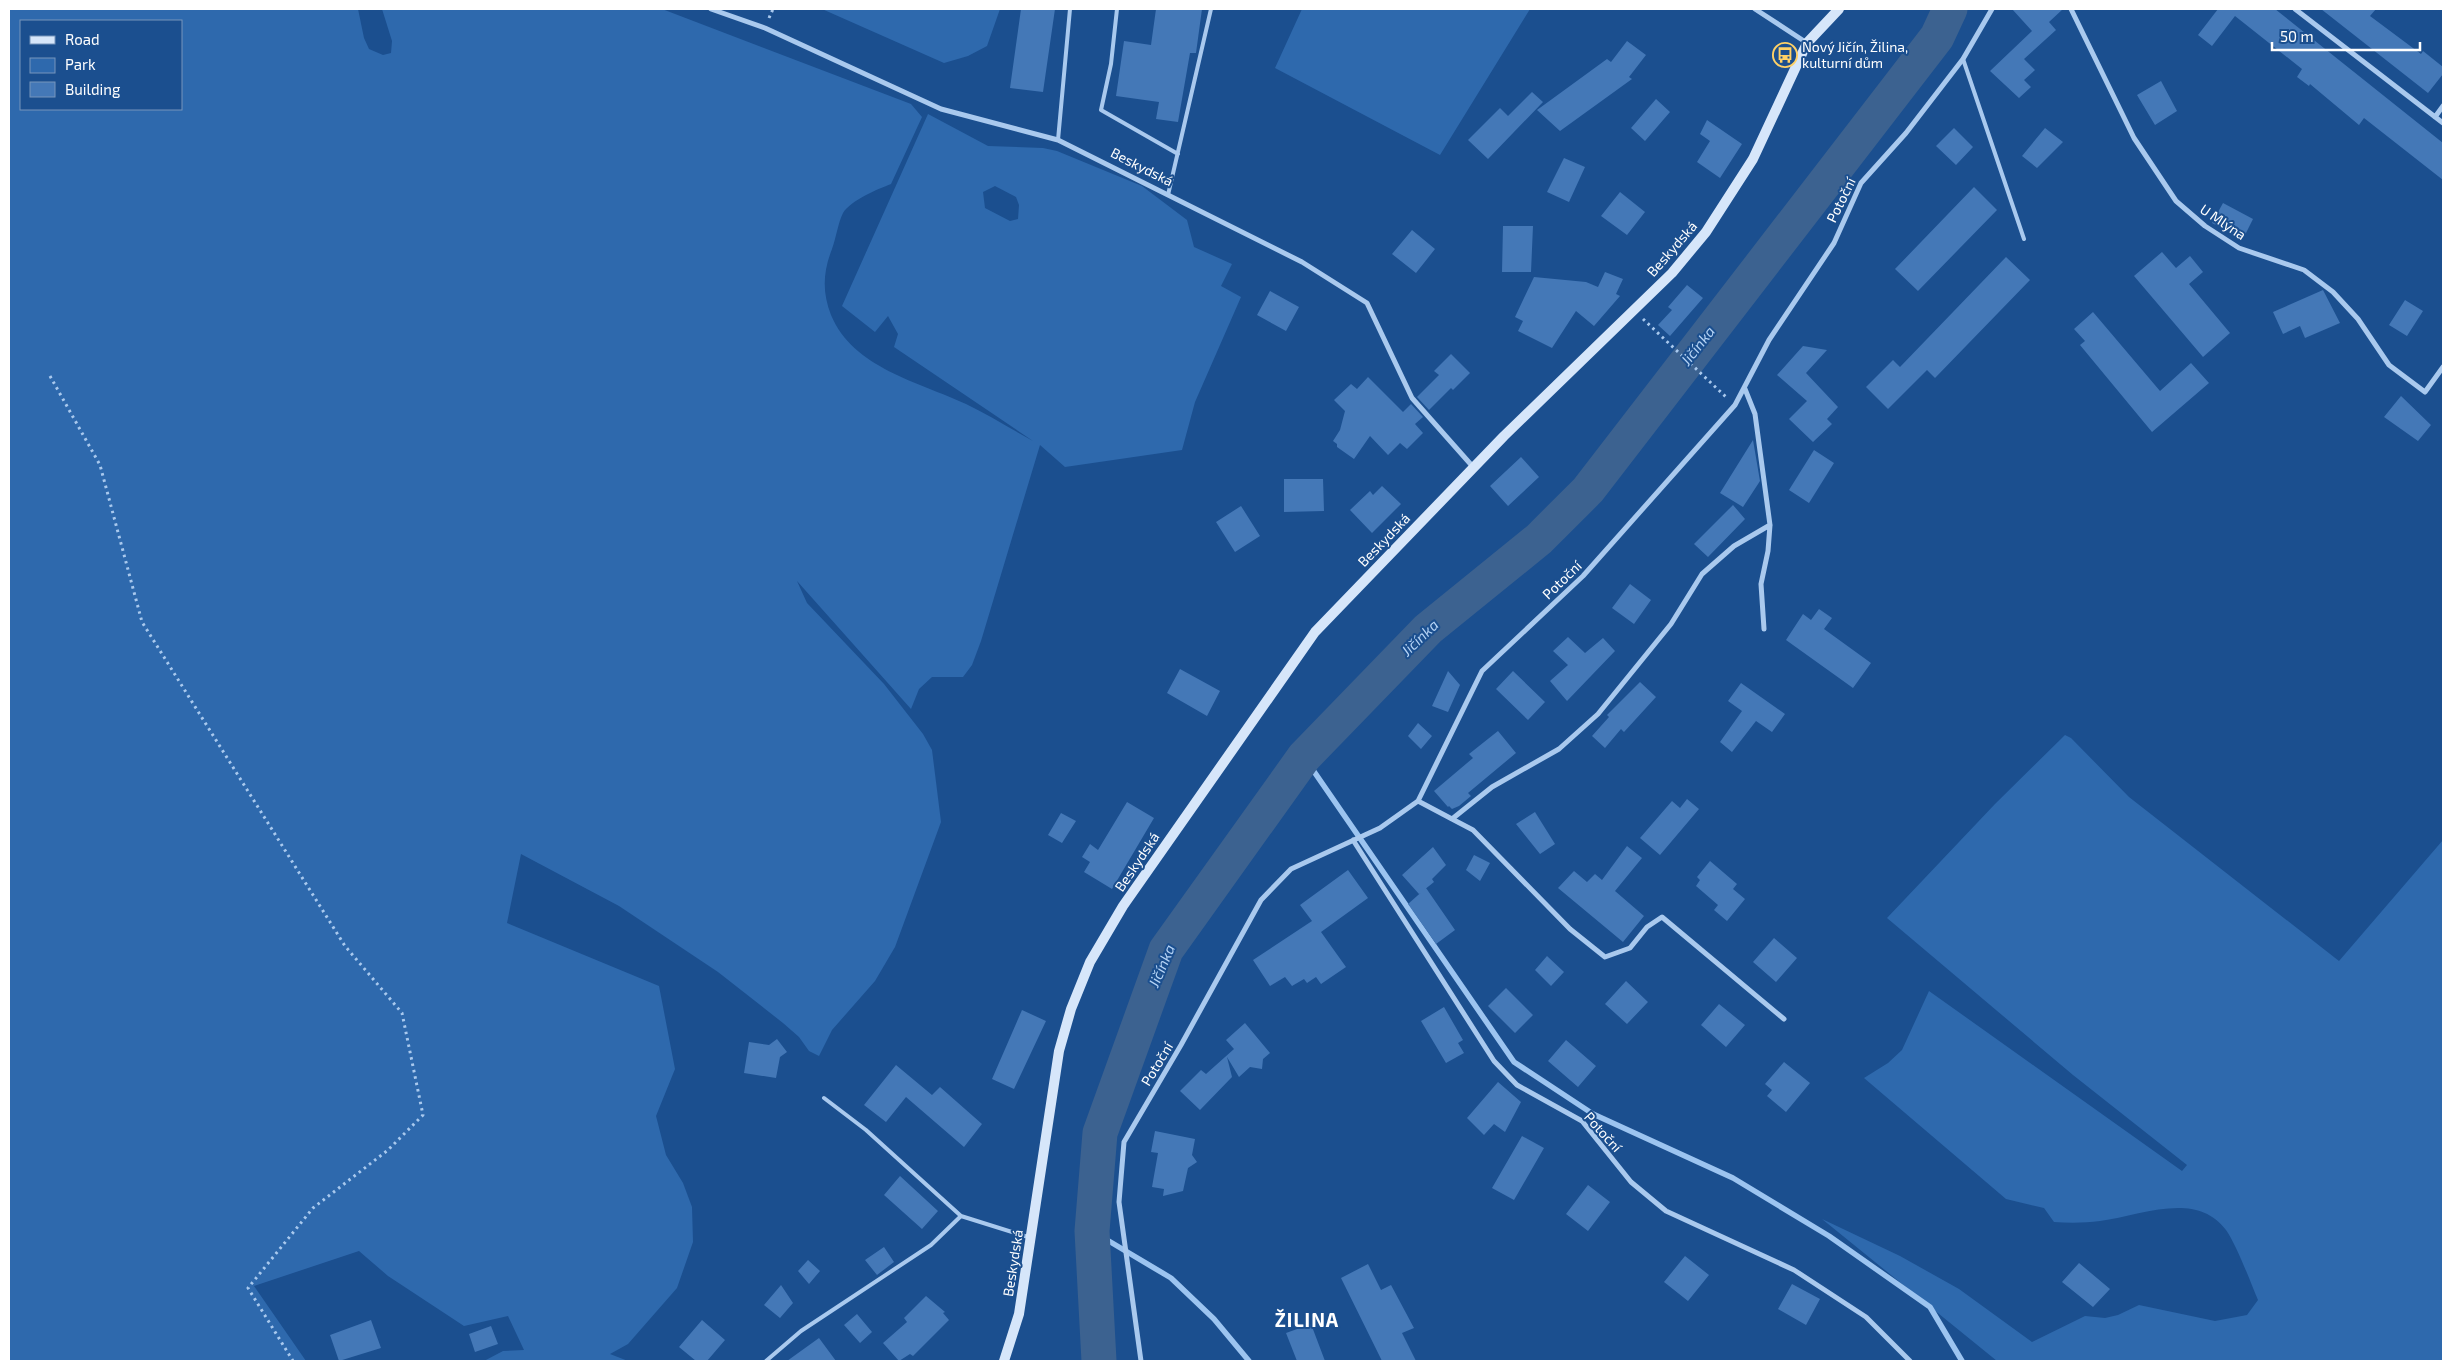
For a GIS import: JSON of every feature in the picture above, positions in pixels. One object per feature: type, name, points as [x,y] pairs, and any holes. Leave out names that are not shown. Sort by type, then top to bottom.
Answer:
[{"type":"street","name":"Beskydská","points":[[711,9],[765,28],[941,109],[1058,140],[1302,262],[1367,303],[1412,398],[1474,468]]},
{"type":"street","points":[[1755,9],[1807,43]]},
{"type":"street","name":"Beskydská","points":[[1004,1361],[1019,1314],[1059,1051],[1071,1009],[1090,962],[1124,906],[1315,632],[1474,468],[1672,273],[1706,232],[1753,159],[1807,43],[1839,9]]},
{"type":"street","name":"Potoční","points":[[1141,1361],[1119,1202],[1124,1142],[1181,1045],[1261,900],[1291,869],[1380,828],[1418,800],[1482,671],[1583,576],[1736,405],[1769,340],[1834,243],[1861,182],[1906,133],[1963,58],[1992,9]]},
{"type":"street","name":"U Mlýna","points":[[2070,9],[2134,138],[2176,201],[2205,226],[2239,248],[2304,270],[2311,275],[2333,292],[2358,320],[2389,365],[2425,392],[2443,367]]},
{"type":"street","points":[[2295,9],[2443,123]]},
{"type":"street","points":[[2435,117],[2443,106]]},
{"type":"street","points":[[1745,389],[1755,414],[1770,525],[1768,551],[1761,584],[1764,629]]},
{"type":"street","points":[[1452,819],[1492,786],[1559,749],[1598,714],[1671,624],[1702,574],[1734,546],[1770,525]]},
{"type":"street","points":[[1418,800],[1473,830],[1570,929],[1605,957],[1630,948],[1647,927],[1662,917],[1784,1019]]},
{"type":"street","name":"Potoční","points":[[1353,840],[1494,1061],[1517,1085],[1582,1121],[1631,1182],[1666,1211],[1794,1270],[1866,1317],[1910,1361]]},
{"type":"lane","points":[[1058,140],[1070,9]]},
{"type":"lane","points":[[1117,9],[1111,64],[1101,110],[1178,154]]},
{"type":"lane","points":[[1168,195],[1211,9]]},
{"type":"lane","points":[[1963,58],[2024,239]]},
{"type":"lane","points":[[824,1098],[866,1130],[961,1216],[1031,1238]]},
{"type":"lane","points":[[766,1361],[801,1330],[931,1245],[961,1216]]},
{"type":"path","points":[[1634,310],[1673,349],[1736,405]]},
{"type":"path","points":[[50,376],[100,464],[142,622],[345,946],[402,1013],[423,1116],[388,1150],[313,1208],[248,1288],[293,1361]]},
{"type":"green space","points":[[9,9],[358,9],[364,38],[369,49],[383,55],[391,53],[392,41],[382,9],[662,9],[911,104],[922,117],[891,184],[858,199],[847,208],[841,217],[825,274],[828,307],[841,333],[871,361],[908,380],[966,404],[1033,441],[894,347],[898,334],[888,316],[875,332],[842,306],[928,114],[988,146],[1043,148],[1057,151],[1142,186],[1187,220],[1194,247],[1232,264],[1221,286],[1241,297],[1195,402],[1182,450],[1065,467],[1040,445],[981,641],[972,665],[963,677],[932,677],[919,689],[911,709],[797,581],[807,603],[884,684],[923,734],[932,750],[941,822],[895,947],[875,981],[832,1030],[819,1056],[809,1051],[799,1037],[783,1023],[718,972],[619,906],[521,854],[507,923],[659,986],[675,1069],[656,1116],[666,1155],[683,1183],[692,1207],[693,1242],[677,1288],[628,1344],[610,1354],[628,1361],[484,1361],[503,1351],[524,1350],[508,1316],[464,1326],[388,1276],[359,1251],[254,1286],[306,1361],[9,1361]],"holes":[[[995,186],[1016,197],[1019,205],[1018,219],[1010,221],[985,208],[983,192]]]},
{"type":"green space","points":[[822,9],[1000,9],[987,46],[968,56],[944,63]]},
{"type":"green space","points":[[1302,9],[1530,9],[1440,155],[1275,68]]},
{"type":"green space","points":[[2065,735],[2071,738],[2129,797],[2339,961],[2443,840],[2443,1361],[1997,1361],[1822,1219],[1900,1256],[1959,1289],[2032,1342],[2085,1316],[2105,1318],[2118,1315],[2139,1305],[2215,1321],[2247,1315],[2258,1300],[2230,1236],[2214,1218],[2199,1211],[2184,1208],[2150,1211],[2100,1221],[2054,1222],[2044,1208],[2006,1199],[1864,1078],[1888,1063],[1902,1050],[1929,991],[2182,1171],[2187,1165],[2073,1075],[1887,918],[1995,804]]},
{"type":"building","points":[[1021,9],[1055,9],[1043,92],[1010,88]]},
{"type":"building","points":[[1156,9],[1202,9],[1196,53],[1190,53],[1178,122],[1156,119],[1159,102],[1116,96],[1124,41],[1151,45]]},
{"type":"building","points":[[2012,9],[2063,9],[2049,22],[2056,30],[2024,59],[2035,70],[2024,80],[2031,87],[2019,98],[1990,71],[2032,31]]},
{"type":"building","points":[[2218,9],[2275,9],[2443,143],[2443,180],[2364,118],[2359,125],[2310,84],[2309,86],[2297,77],[2302,69],[2235,16],[2212,46],[2198,35]]},
{"type":"building","points":[[2321,9],[2376,9],[2370,16],[2421,54],[2423,51],[2443,67],[2443,74],[2428,93]]},
{"type":"building","points":[[1627,41],[1646,55],[1629,77],[1632,79],[1560,131],[1537,110],[1607,59],[1611,62]]},
{"type":"building","points":[[2161,81],[2177,111],[2155,125],[2137,95]]},
{"type":"building","points":[[1532,92],[1543,102],[1488,159],[1468,140],[1500,108],[1508,116]]},
{"type":"building","points":[[1656,99],[1670,112],[1645,141],[1631,128]]},
{"type":"building","points":[[1707,120],[1742,144],[1720,178],[1697,162],[1710,141],[1700,134]]},
{"type":"building","points":[[1954,128],[1973,147],[1956,165],[1936,146]]},
{"type":"building","points":[[2045,128],[2063,142],[2037,168],[2022,156]]},
{"type":"building","points":[[1564,158],[1585,167],[1569,202],[1547,192]]},
{"type":"building","points":[[1974,187],[1997,210],[1918,291],[1895,269]]},
{"type":"building","points":[[1620,192],[1645,212],[1627,235],[1601,216]]},
{"type":"building","points":[[2223,203],[2253,219],[2243,239],[2212,223]]},
{"type":"building","points":[[1503,226],[1533,226],[1531,272],[1502,272]]},
{"type":"building","points":[[1412,230],[1435,249],[1416,273],[1392,254]]},
{"type":"building","points":[[2162,252],[2176,268],[2190,256],[2203,272],[2189,284],[2230,333],[2203,357],[2134,276]]},
{"type":"building","points":[[2006,257],[2030,280],[1935,378],[1927,370],[1888,409],[1866,387],[1893,360],[1900,367]]},
{"type":"building","points":[[1605,272],[1623,279],[1616,294],[1620,296],[1594,326],[1576,311],[1552,348],[1518,331],[1523,321],[1515,317],[1534,277],[1586,282],[1598,287]]},
{"type":"building","points":[[1687,285],[1703,298],[1670,336],[1658,325],[1672,310],[1668,307]]},
{"type":"building","points":[[2323,290],[2340,323],[2305,338],[2300,326],[2283,334],[2273,312]]},
{"type":"building","points":[[1270,291],[1299,307],[1286,331],[1257,315]]},
{"type":"building","points":[[2405,300],[2423,311],[2407,336],[2389,325]]},
{"type":"building","points":[[2093,312],[2160,391],[2191,363],[2209,383],[2152,432],[2080,345],[2085,341],[2074,329]]},
{"type":"building","points":[[1803,346],[1827,350],[1806,373],[1838,407],[1827,419],[1832,424],[1813,442],[1789,419],[1807,401],[1777,375]]},
{"type":"building","points":[[1451,354],[1470,373],[1453,390],[1451,388],[1429,410],[1417,397],[1439,375],[1434,371]]},
{"type":"building","points":[[1368,377],[1403,412],[1411,404],[1423,417],[1415,424],[1423,433],[1407,449],[1400,443],[1388,455],[1370,436],[1354,459],[1337,447],[1337,444],[1333,441],[1340,430],[1345,411],[1334,400],[1351,384],[1357,389]]},
{"type":"building","points":[[2401,396],[2431,425],[2418,441],[2384,417]]},
{"type":"building","points":[[1753,440],[1760,481],[1743,507],[1720,493]]},
{"type":"building","points":[[1814,450],[1834,463],[1809,503],[1789,490]]},
{"type":"building","points":[[1521,457],[1539,477],[1508,506],[1490,486]]},
{"type":"building","points":[[1284,479],[1323,479],[1324,511],[1284,512]]},
{"type":"building","points":[[1382,486],[1401,504],[1372,533],[1350,510],[1370,491],[1373,495]]},
{"type":"building","points":[[1733,505],[1745,519],[1708,557],[1694,544]]},
{"type":"building","points":[[1241,506],[1260,536],[1235,552],[1216,522]]},
{"type":"building","points":[[1630,584],[1651,600],[1634,624],[1612,608]]},
{"type":"building","points":[[1819,609],[1832,618],[1824,629],[1871,663],[1853,688],[1786,640],[1803,614],[1811,620]]},
{"type":"building","points":[[1568,637],[1585,653],[1603,638],[1615,651],[1567,701],[1550,681],[1568,665],[1553,651]]},
{"type":"building","points":[[1180,669],[1220,691],[1207,716],[1167,693]]},
{"type":"building","points":[[1448,671],[1460,685],[1448,712],[1432,706]]},
{"type":"building","points":[[1513,671],[1545,702],[1528,720],[1496,689]]},
{"type":"building","points":[[1640,682],[1656,697],[1624,732],[1621,729],[1605,748],[1592,736],[1609,717],[1607,715]]},
{"type":"building","points":[[1741,683],[1785,714],[1772,732],[1756,721],[1732,752],[1720,742],[1742,711],[1728,701]]},
{"type":"building","points":[[1418,723],[1432,736],[1421,749],[1408,736]]},
{"type":"building","points":[[1498,731],[1516,753],[1468,793],[1471,796],[1459,806],[1452,809],[1448,807],[1434,791],[1473,758],[1469,754]]},
{"type":"building","points":[[1687,799],[1699,809],[1660,855],[1640,838],[1672,801],[1680,808]]},
{"type":"building","points":[[1127,802],[1154,818],[1112,889],[1084,872],[1090,862],[1082,857],[1090,844],[1098,850]]},
{"type":"building","points":[[1535,812],[1555,844],[1540,854],[1516,824]]},
{"type":"building","points":[[1061,813],[1076,821],[1062,843],[1048,835]]},
{"type":"building","points":[[1627,846],[1642,858],[1615,891],[1644,916],[1623,942],[1558,888],[1574,871],[1587,882],[1595,874],[1602,880]]},
{"type":"building","points":[[1433,847],[1446,865],[1432,879],[1434,882],[1419,894],[1402,875]]},
{"type":"building","points":[[1474,855],[1490,863],[1480,881],[1466,870]]},
{"type":"building","points":[[1710,861],[1737,884],[1733,889],[1745,899],[1727,921],[1714,910],[1718,905],[1696,886],[1700,880],[1697,877]]},
{"type":"building","points":[[1348,870],[1368,898],[1321,932],[1346,967],[1321,984],[1316,977],[1307,983],[1304,979],[1292,986],[1285,977],[1270,986],[1253,960],[1312,921],[1300,905]]},
{"type":"building","points":[[1426,888],[1455,930],[1436,944],[1408,904]]},
{"type":"building","points":[[1774,938],[1797,958],[1776,982],[1753,962]]},
{"type":"building","points":[[1547,956],[1564,972],[1551,986],[1535,970]]},
{"type":"building","points":[[1626,981],[1648,1002],[1627,1024],[1605,1004]]},
{"type":"building","points":[[1506,988],[1533,1015],[1515,1033],[1488,1006]]},
{"type":"building","points":[[1719,1004],[1745,1025],[1726,1047],[1701,1025]]},
{"type":"building","points":[[1444,1007],[1463,1040],[1458,1043],[1464,1053],[1446,1063],[1421,1021]]},
{"type":"building","points":[[1022,1010],[1046,1021],[1014,1089],[992,1079]]},
{"type":"building","points":[[1245,1023],[1270,1053],[1263,1059],[1262,1069],[1250,1067],[1239,1077],[1227,1057],[1232,1077],[1200,1110],[1180,1091],[1201,1070],[1206,1074],[1234,1049],[1226,1040]]},
{"type":"building","points":[[777,1039],[787,1052],[780,1057],[776,1078],[744,1073],[749,1042],[769,1045]]},
{"type":"building","points":[[1566,1040],[1596,1066],[1578,1087],[1548,1061]]},
{"type":"building","points":[[1784,1062],[1810,1083],[1786,1112],[1767,1096],[1772,1090],[1765,1084]]},
{"type":"building","points":[[896,1065],[932,1095],[940,1087],[982,1124],[964,1147],[906,1097],[886,1122],[864,1105]]},
{"type":"building","points":[[1498,1082],[1521,1102],[1505,1132],[1494,1124],[1484,1135],[1467,1118]]},
{"type":"building","points":[[1155,1131],[1195,1139],[1192,1155],[1197,1162],[1188,1168],[1183,1191],[1163,1196],[1164,1189],[1152,1187],[1158,1153],[1151,1152]]},
{"type":"building","points":[[1522,1136],[1544,1148],[1514,1200],[1492,1188]]},
{"type":"building","points":[[900,1176],[938,1211],[922,1229],[884,1195]]},
{"type":"building","points":[[1588,1185],[1610,1202],[1588,1231],[1566,1214]]},
{"type":"building","points":[[884,1247],[894,1262],[877,1275],[865,1260]]},
{"type":"building","points":[[1685,1256],[1709,1275],[1688,1301],[1664,1282]]},
{"type":"building","points":[[808,1260],[820,1271],[809,1284],[798,1271]]},
{"type":"building","points":[[2079,1263],[2110,1289],[2093,1307],[2062,1282]]},
{"type":"building","points":[[1368,1264],[1381,1290],[1391,1285],[1414,1328],[1402,1333],[1416,1361],[1382,1361],[1341,1278]]},
{"type":"building","points":[[1792,1284],[1820,1299],[1806,1325],[1778,1309]]},
{"type":"building","points":[[781,1285],[793,1303],[780,1318],[764,1305]]},
{"type":"building","points":[[926,1296],[945,1312],[943,1313],[949,1320],[913,1356],[910,1354],[899,1361],[883,1343],[907,1322],[904,1318]]},
{"type":"building","points":[[857,1314],[872,1332],[860,1343],[844,1325]]},
{"type":"building","points":[[371,1320],[381,1348],[339,1361],[330,1335]]},
{"type":"building","points":[[702,1320],[725,1340],[707,1361],[696,1361],[679,1347]]},
{"type":"building","points":[[1311,1324],[1325,1361],[1297,1361],[1286,1333]]},
{"type":"building","points":[[491,1326],[498,1344],[475,1352],[469,1334]]},
{"type":"building","points":[[819,1338],[836,1361],[787,1361]]},
{"type":"waterway","name":"Jičínka","points":[[1099,1361],[1092,1231],[1100,1133],[1166,950],[1304,757],[1428,629],[1539,539],[1588,490],[1937,37],[1950,9]]},
{"type":"waterway","points":[[1304,757],[1514,1062],[1593,1114],[1733,1178],[1829,1236],[1930,1307],[1962,1361]]},
{"type":"waterway","points":[[1092,1231],[1171,1278],[1214,1319],[1249,1361]]},
{"type":"place","name":"Nový Jičín, Žilina, kulturní dům","points":[[1785,55]]},
{"type":"district","name":"ŽILINA","points":[[1307,1320]]}]
